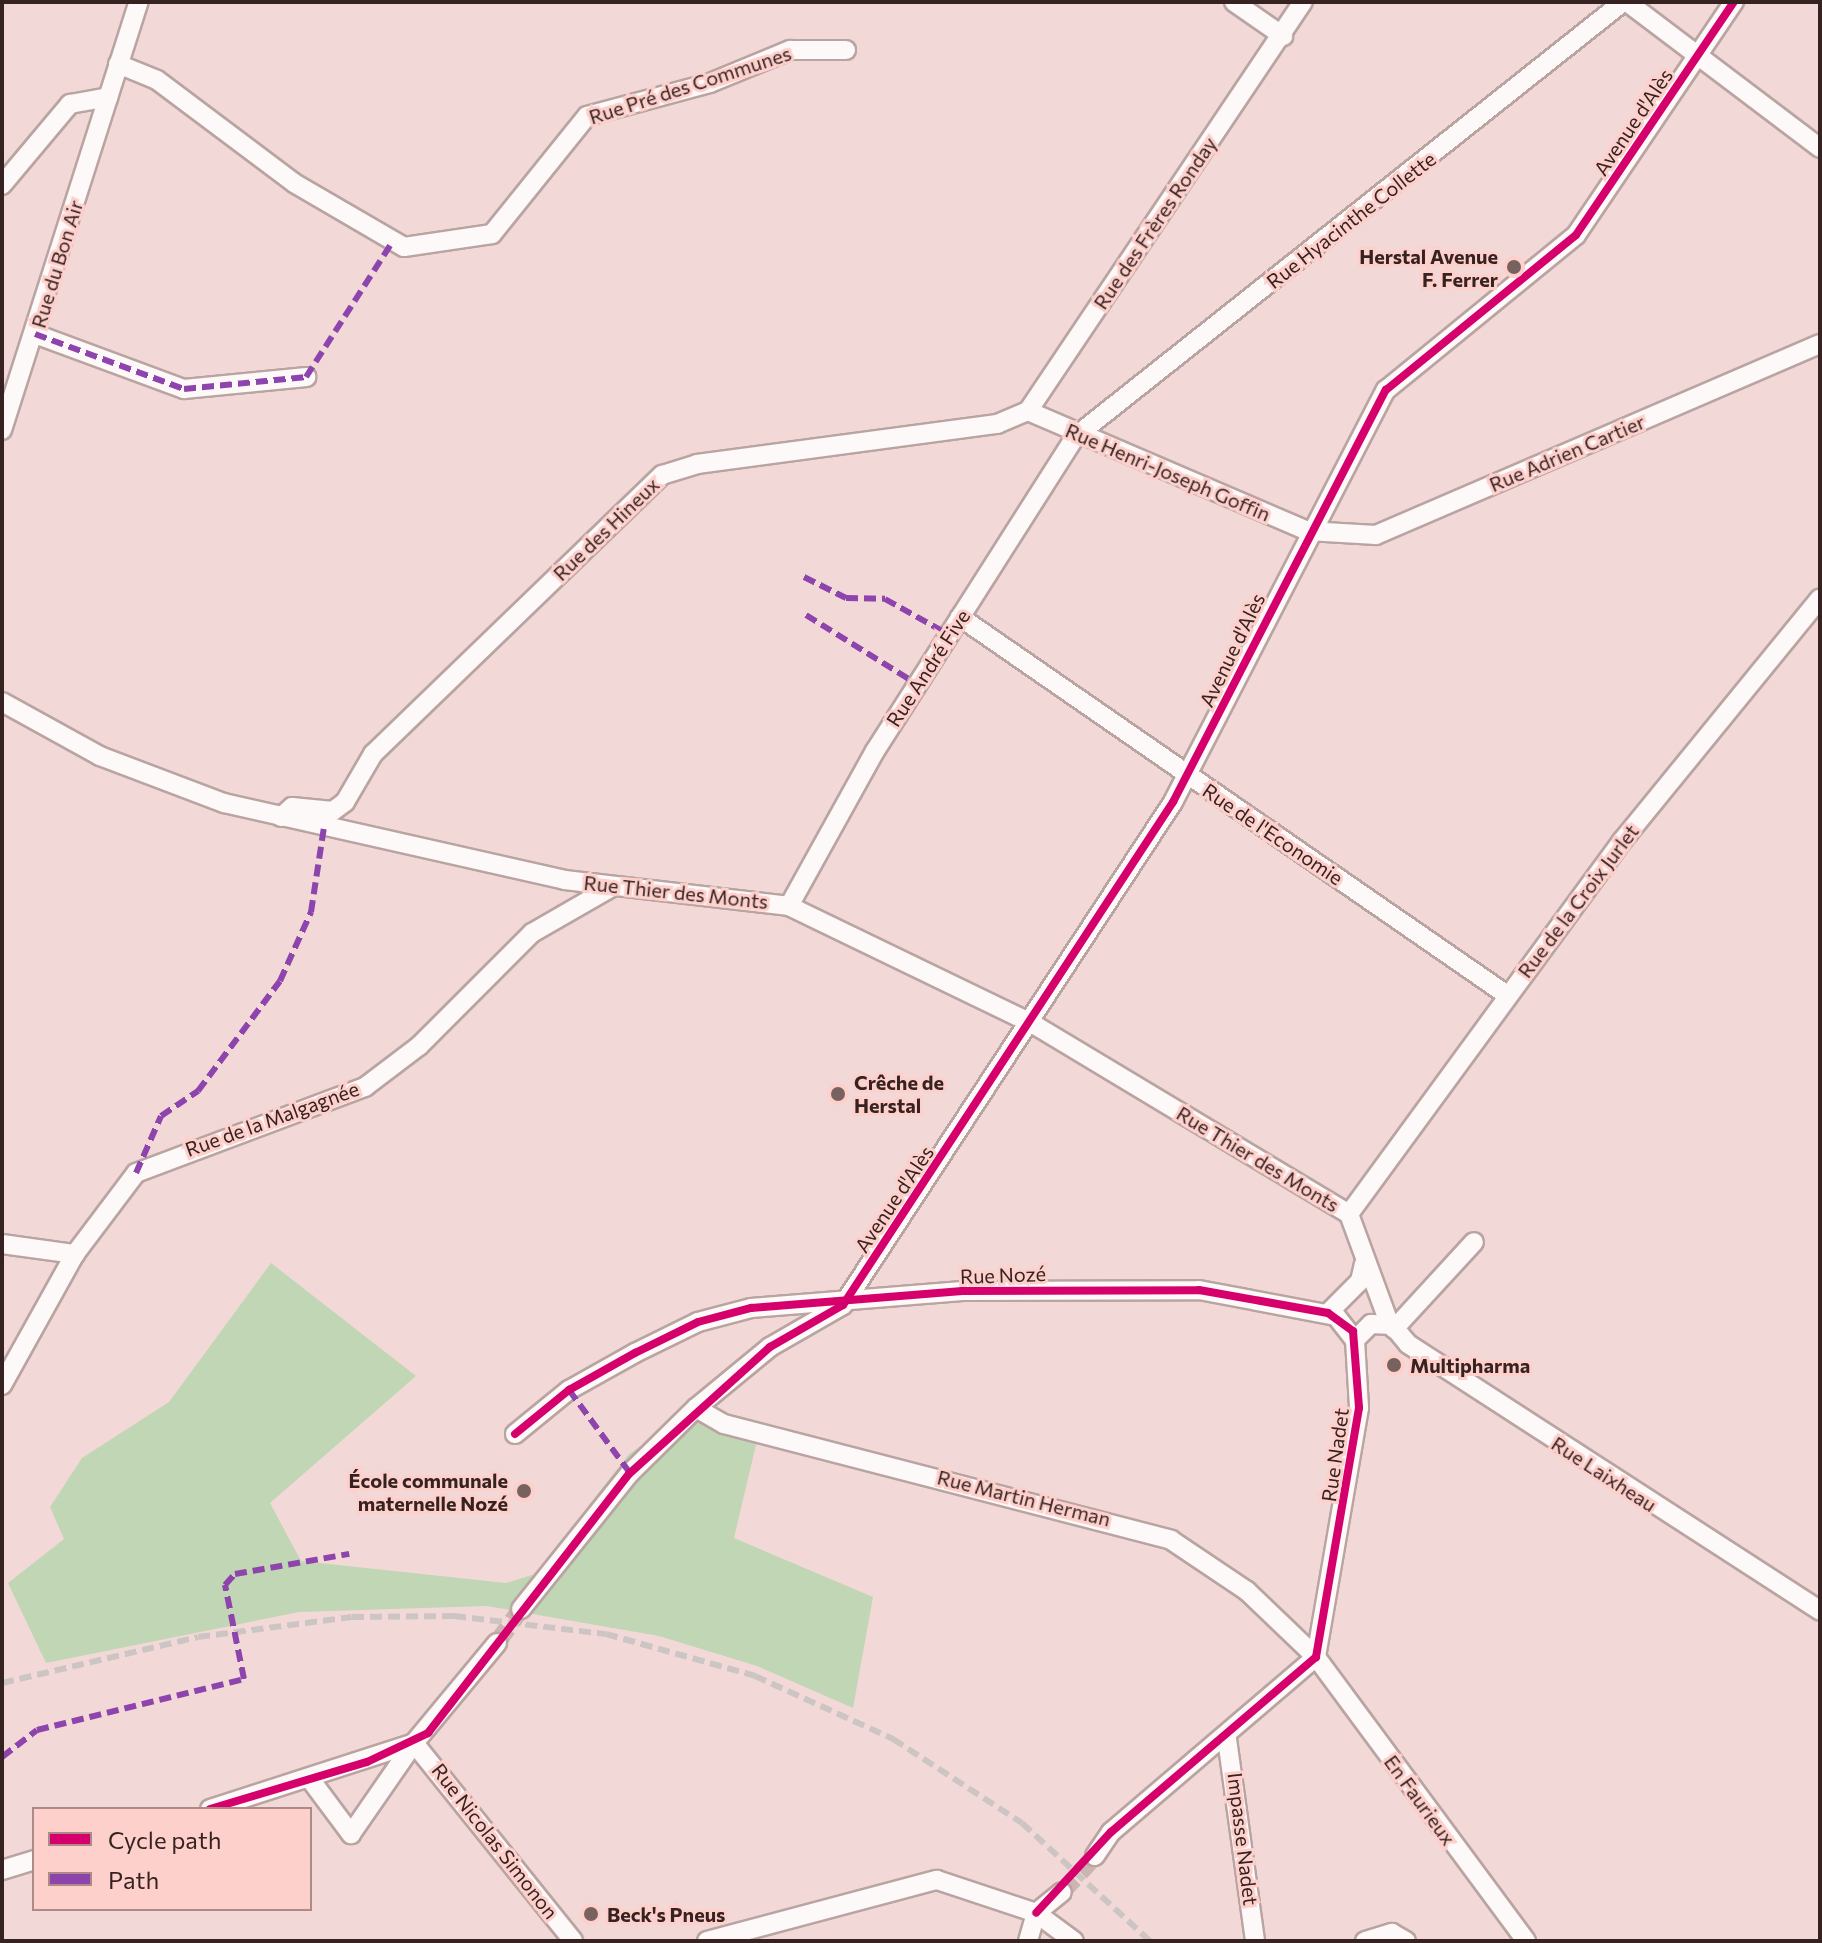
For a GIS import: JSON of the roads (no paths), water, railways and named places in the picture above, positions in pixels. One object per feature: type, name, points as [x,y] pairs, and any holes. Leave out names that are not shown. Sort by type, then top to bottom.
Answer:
[{"type":"street","name":"Rue du Bon Air","points":[[2,430],[139,2]]},
{"type":"street","points":[[1234,2],[1283,36]]},
{"type":"street","name":"Rue des Frères Ronday","points":[[1028,411],[1303,2]]},
{"type":"street","points":[[1625,2],[1820,148]]},
{"type":"street","name":"Rue Hyacinthe Collette","points":[[1076,436],[1625,2]]},
{"type":"street","name":"Avenue d'Alès","points":[[843,1305],[1033,1024],[1188,776],[1308,531],[1386,390],[1576,235],[1734,2]]},
{"type":"street","name":"Rue Pré des Communes","points":[[118,64],[157,80],[261,161],[404,247],[492,234],[587,116],[710,83],[790,50],[846,50]]},
{"type":"street","points":[[2,185],[70,104],[108,97]]},
{"type":"street","points":[[35,334],[184,389],[306,377]]},
{"type":"street","name":"Rue Adrien Cartier","points":[[1308,531],[1376,535],[1820,344]]},
{"type":"street","name":"Rue Henri-Joseph Goffin","points":[[1028,411],[1076,436],[1308,531]]},
{"type":"street","name":"Rue des Hineux","points":[[281,817],[292,807],[333,811],[345,802],[394,732],[662,475],[697,464],[997,424],[1028,411]]},
{"type":"street","name":"Rue André Five","points":[[789,906],[960,617],[1076,436]]},
{"type":"street","name":"Rue de la Croix Jurlet","points":[[1349,1214],[1507,995],[1820,598]]},
{"type":"street","name":"Rue de l'Economie","points":[[960,617],[1507,995]]},
{"type":"street","name":"Rue Thier des Monts","points":[[2,702],[180,789],[281,817],[612,887],[789,906],[1033,1024],[1349,1214]]},
{"type":"street","name":"Rue de la Malgagnée","points":[[2,1385],[75,1254],[136,1173],[365,1087],[419,1046],[532,933],[612,887]]},
{"type":"street","points":[[1349,1214],[1364,1263],[1393,1327]]},
{"type":"street","points":[[1393,1327],[1474,1242]]},
{"type":"street","points":[[2,1244],[75,1254]]},
{"type":"street","points":[[1364,1263],[1360,1281],[1328,1313],[1355,1340],[1371,1324],[1393,1327]]},
{"type":"street","name":"Rue Nozé","points":[[515,1434],[569,1390],[698,1322],[751,1308],[843,1305],[1078,1288],[1199,1290],[1328,1313]]},
{"type":"street","points":[[521,1609],[630,1473],[696,1408],[770,1347],[843,1305]]},
{"type":"street","name":"Rue Laixheau","points":[[1393,1327],[1509,1412],[1820,1611]]},
{"type":"street","name":"Rue Nadet","points":[[1316,1657],[1359,1408],[1355,1340]]},
{"type":"street","name":"Rue Martin Herman","points":[[696,1408],[724,1424],[1149,1530],[1247,1591],[1316,1657]]},
{"type":"street","points":[[310,1779],[351,1834],[414,1743],[497,1643]]},
{"type":"street","points":[[1095,1856],[1111,1832],[1227,1739],[1316,1657]]},
{"type":"street","name":"En Faurieux","points":[[1316,1657],[1526,1941]]},
{"type":"street","name":"Impasse Nadet","points":[[1227,1739],[1255,1941]]},
{"type":"street","points":[[217,1807],[414,1743]]},
{"type":"street","name":"Rue Nicolas Simonon","points":[[414,1743],[573,1941]]},
{"type":"street","points":[[2,1870],[32,1861]]},
{"type":"street","points":[[707,1941],[937,1880],[1036,1913],[1074,1941]]},
{"type":"street","points":[[1028,1941],[1036,1913],[1062,1892]]},
{"type":"street","points":[[1365,1941],[1392,1933],[1406,1941]]},
{"type":"tunnel","points":[[497,1643],[521,1609]]},
{"type":"tunnel","points":[[1062,1892],[1095,1856]]},
{"type":"railway","points":[[2,1683],[198,1637],[352,1617],[454,1616],[606,1634],[755,1676],[893,1739],[1022,1823],[1150,1941]]},
{"type":"place","name":"Herstal Avenue F. Ferrer","points":[[1514,267]]},
{"type":"place","name":"Crêche de Herstal","points":[[838,1094]]},
{"type":"place","name":"Multipharma","points":[[1394,1365]]},
{"type":"place","name":"École communale maternelle Nozé","points":[[524,1491]]},
{"type":"place","name":"Beck's Pneus","points":[[591,1914]]}]
